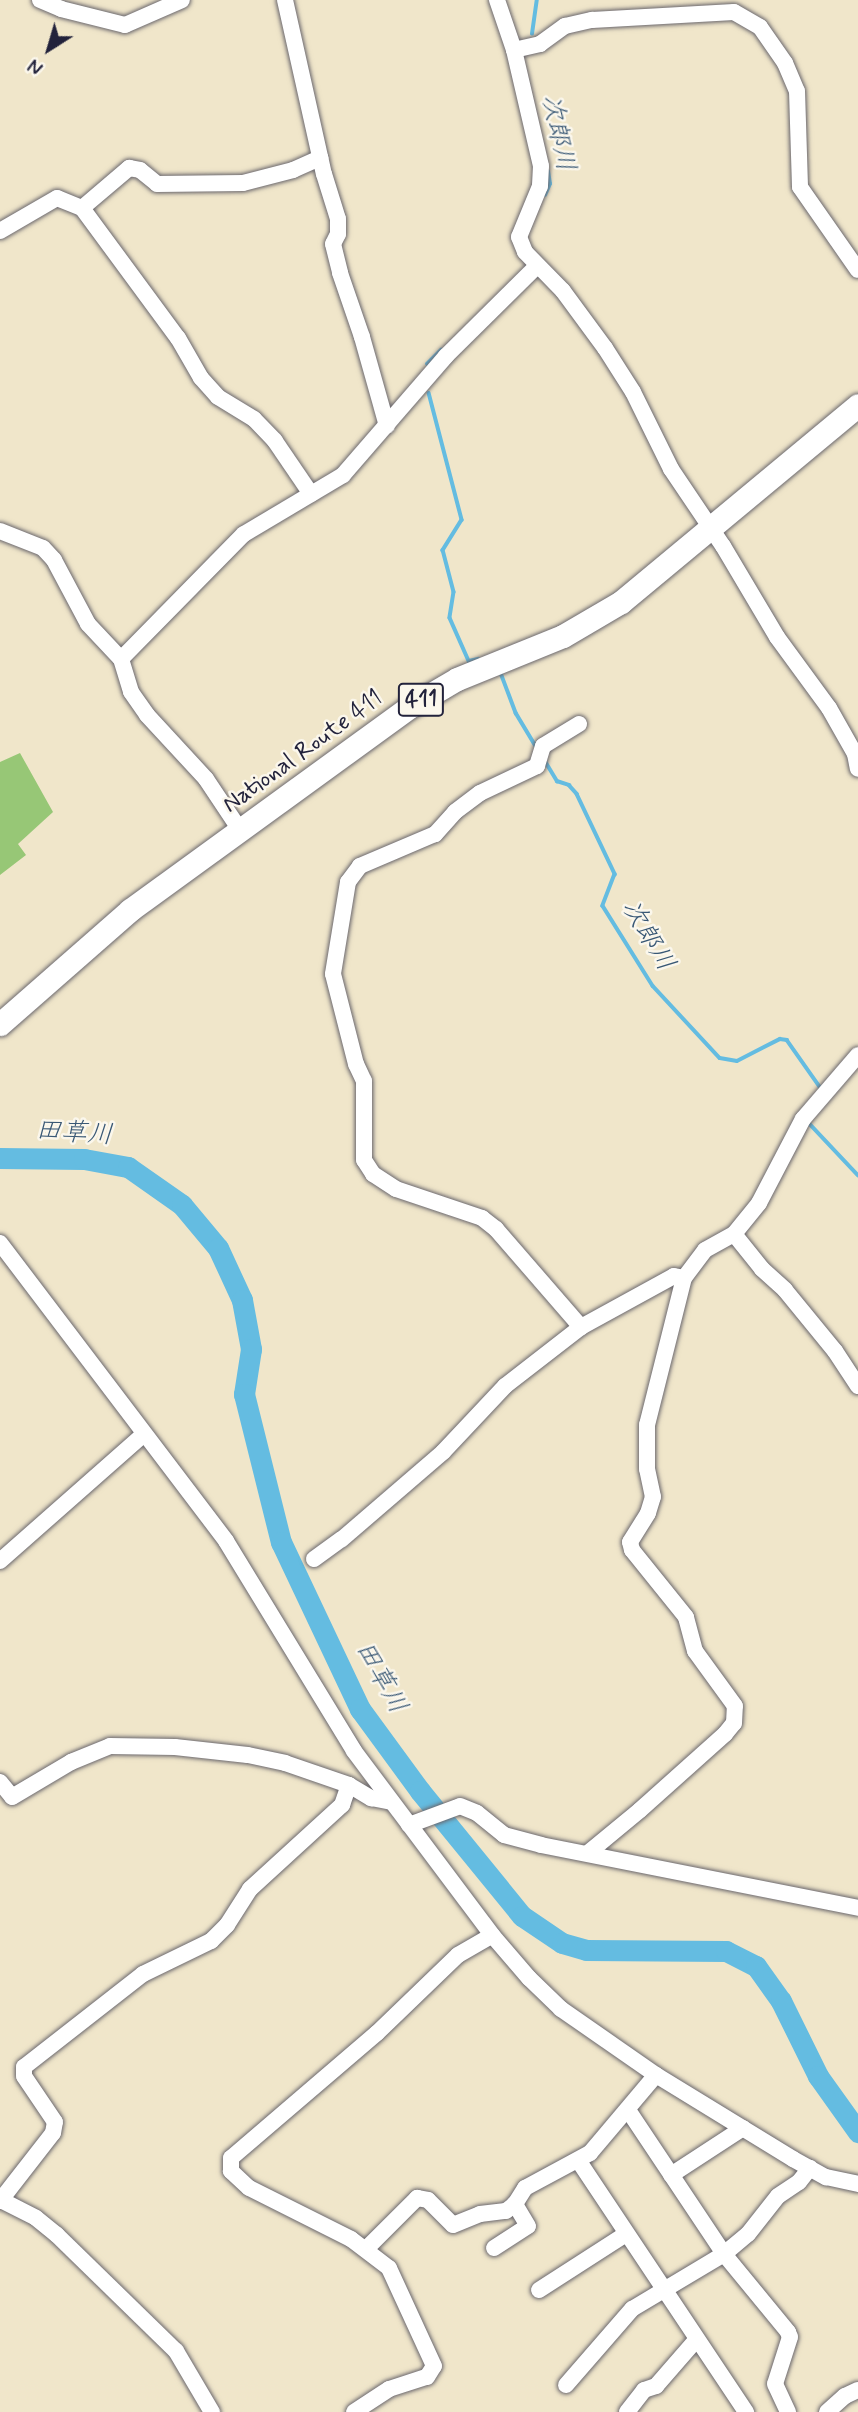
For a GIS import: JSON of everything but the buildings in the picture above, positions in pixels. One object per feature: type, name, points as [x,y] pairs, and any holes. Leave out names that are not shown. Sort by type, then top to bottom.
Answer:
[{"type":"highway","name":"National Route 411","points":[[0,1024],[130,910],[440,689],[563,636],[604,614],[858,405]]},
{"type":"street","points":[[40,0],[61,9],[125,25],[182,0]]},
{"type":"street","points":[[285,0],[320,158],[338,219],[338,234],[333,244],[387,426]]},
{"type":"street","points":[[497,0],[514,50],[541,166],[540,186],[519,237],[525,252],[536,267],[563,291],[605,348],[633,392],[671,469],[723,545],[777,637],[829,708],[855,754],[858,769]]},
{"type":"street","points":[[514,50],[540,44],[565,26],[592,20],[734,12],[760,27],[785,63],[797,91],[800,187],[858,270]]},
{"type":"street","points":[[82,208],[129,168],[140,170],[156,184],[243,183],[293,170],[320,158]]},
{"type":"street","points":[[0,231],[57,198],[82,208],[178,338],[201,378],[218,397],[254,419],[311,494]]},
{"type":"street","points":[[121,659],[244,534],[343,475],[446,356],[536,267]]},
{"type":"street","points":[[0,531],[43,548],[54,560],[88,624],[121,659],[131,692],[147,715],[206,779],[240,831]]},
{"type":"street","points":[[579,724],[543,746],[537,766],[480,793],[455,812],[435,834],[360,866],[348,882],[333,974],[356,1064],[364,1081],[363,1160],[373,1174],[396,1189],[482,1218],[496,1229],[581,1327]]},
{"type":"street","points":[[588,1853],[725,1734],[737,1714],[735,1706],[695,1651],[686,1617],[632,1550],[630,1542],[648,1513],[653,1497],[647,1469],[647,1425],[684,1278],[705,1250],[734,1234],[759,1203],[803,1119],[858,1055]]},
{"type":"street","points":[[734,1234],[762,1269],[802,1310],[858,1386]]},
{"type":"street","points":[[0,1243],[226,1541],[324,1707],[392,1802],[416,1821],[492,1935],[529,1978],[561,2008],[656,2075],[810,2168],[837,2180],[858,2185]]},
{"type":"street","points":[[314,1559],[342,1539],[443,1452],[505,1387],[581,1327],[674,1276],[684,1278]]},
{"type":"street","points":[[0,1561],[144,1434]]},
{"type":"street","points":[[0,1782],[12,1797],[71,1762],[110,1745],[131,1746],[247,1755],[285,1763],[349,1785],[371,1798],[392,1802]]},
{"type":"street","points":[[212,2412],[176,2351],[57,2235],[36,2218],[0,2200],[53,2133],[55,2122],[24,2077],[24,2067],[143,1974],[211,1941],[227,1924],[250,1889],[342,1805],[349,1785]]},
{"type":"street","points":[[416,1821],[460,1806],[477,1813],[504,1835],[858,1908]]},
{"type":"street","points":[[354,2412],[389,2389],[427,2377],[434,2367],[389,2268],[367,2248],[249,2188],[230,2171],[231,2158],[377,2033],[458,1955],[492,1935]]},
{"type":"street","points":[[367,2248],[417,2198],[428,2200],[453,2225],[480,2214],[506,2211],[525,2188],[590,2153],[656,2075]]},
{"type":"street","points":[[628,2110],[724,2254],[790,2337],[775,2384],[788,2412]]},
{"type":"street","points":[[671,2175],[743,2128]]},
{"type":"street","points":[[578,2161],[662,2291],[746,2412]]},
{"type":"street","points":[[566,2385],[632,2309],[724,2254],[748,2234],[778,2196],[799,2182],[810,2168]]},
{"type":"street","points":[[494,2248],[528,2226],[514,2204]]},
{"type":"street","points":[[539,2290],[626,2234]]},
{"type":"street","points":[[627,2412],[643,2390],[656,2386],[696,2340]]},
{"type":"street","points":[[827,2412],[845,2396],[858,2390]]},
{"type":"green space","points":[[20,753],[53,812],[18,844],[26,855],[0,875],[0,762]]},
{"type":"waterway","name":"次郎川","points":[[532,34],[537,0]]},
{"type":"waterway","name":"次郎川","points":[[545,195],[550,184],[548,172]]},
{"type":"waterway","name":"次郎川","points":[[427,364],[441,350]]},
{"type":"waterway","name":"次郎川","points":[[429,393],[462,520],[443,550],[454,592],[450,618],[469,661],[478,659]]},
{"type":"waterway","name":"次郎川","points":[[501,673],[516,713],[536,746]]},
{"type":"waterway","name":"次郎川","points":[[544,759],[557,781],[569,785],[577,794],[615,874],[603,906],[653,986],[720,1058],[737,1061],[780,1039],[787,1040],[820,1087]]},
{"type":"waterway","name":"次郎川","points":[[808,1122],[858,1175]]},
{"type":"waterway","name":"田草川","points":[[0,1158],[84,1159],[128,1167],[182,1205],[218,1248],[242,1300],[251,1349],[244,1394],[281,1542],[360,1709],[420,1791],[522,1916],[562,1943],[586,1950],[726,1951],[756,1966],[781,2001],[818,2076],[858,2132]]}]
